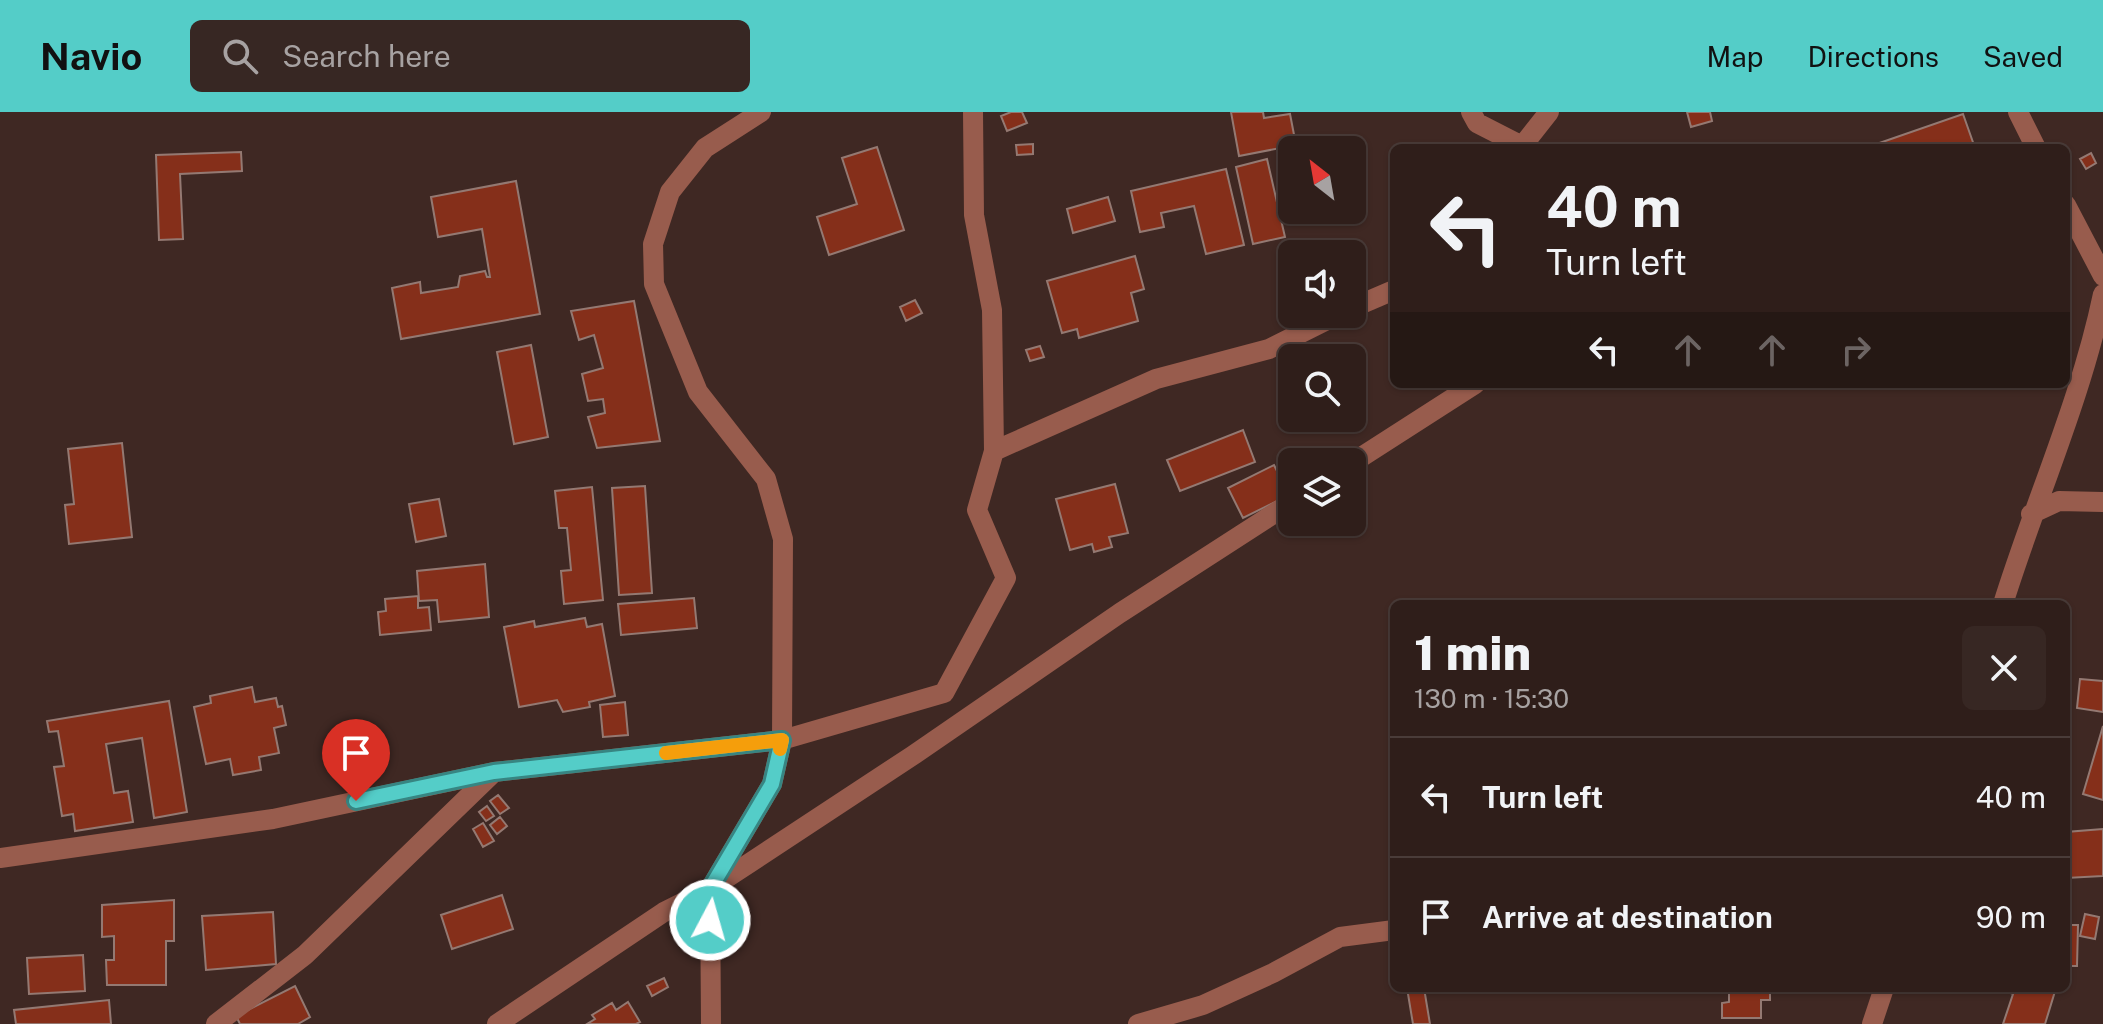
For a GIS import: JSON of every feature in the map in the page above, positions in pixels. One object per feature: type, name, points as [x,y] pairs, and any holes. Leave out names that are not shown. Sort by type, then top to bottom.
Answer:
[{"type":"street","points":[[711,1024],[710,889],[772,784],[782,740],[783,539],[766,479],[698,392],[654,284],[653,244],[670,192],[705,148],[761,112]]},
{"type":"street","points":[[0,858],[273,819],[494,772],[782,740],[944,693],[1006,578],[977,510],[994,451],[992,310],[974,215],[973,112]]},
{"type":"street","points":[[1471,112],[1477,123],[1521,144]]},
{"type":"street","points":[[1526,144],[1549,112]]},
{"type":"street","points":[[2018,112],[2034,144]]},
{"type":"street","points":[[2070,213],[2103,276]]},
{"type":"street","points":[[1366,302],[1390,292]]},
{"type":"street","points":[[2004,600],[2031,514],[2093,344],[2103,294]]},
{"type":"street","points":[[994,451],[1156,379],[1269,349],[1311,328]]},
{"type":"street","points":[[1366,454],[1469,388]]},
{"type":"street","points":[[2031,514],[2059,501],[2103,502]]},
{"type":"street","points":[[497,1024],[664,912],[710,889],[1278,511]]},
{"type":"street","points":[[216,1024],[305,955],[494,772]]},
{"type":"street","points":[[1138,1024],[1203,1005],[1273,973],[1340,937],[1390,931]]},
{"type":"street","points":[[1872,1024],[1883,992]]},
{"type":"building","points":[[1022,112],[1027,123],[1007,131],[1001,116]]},
{"type":"building","points":[[1231,112],[1263,112],[1264,118],[1290,114],[1294,136],[1278,136],[1278,148],[1239,156]]},
{"type":"building","points":[[1687,112],[1710,112],[1712,121],[1691,127]]},
{"type":"building","points":[[1963,114],[1974,144],[1877,144]]},
{"type":"building","points":[[1033,144],[1033,154],[1017,155],[1016,145]]},
{"type":"building","points":[[877,147],[904,230],[829,255],[817,217],[857,204],[842,158]]},
{"type":"building","points":[[241,152],[242,171],[180,174],[183,239],[159,240],[156,155]]},
{"type":"building","points":[[2091,153],[2096,163],[2086,169],[2080,159]]},
{"type":"building","points":[[1267,159],[1278,207],[1278,224],[1282,224],[1285,237],[1253,244],[1236,167]]},
{"type":"building","points":[[1226,169],[1244,245],[1206,254],[1194,206],[1161,213],[1164,227],[1140,232],[1131,191]]},
{"type":"building","points":[[516,181],[540,314],[401,339],[392,288],[420,282],[421,293],[458,287],[460,276],[485,271],[490,277],[482,229],[438,237],[431,197]]},
{"type":"building","points":[[1108,197],[1115,221],[1073,233],[1067,209]]},
{"type":"building","points":[[1135,256],[1144,289],[1131,293],[1138,321],[1079,338],[1077,329],[1062,333],[1047,281]]},
{"type":"building","points":[[915,300],[922,313],[906,321],[900,307]]},
{"type":"building","points":[[634,301],[660,441],[597,448],[588,417],[605,413],[603,399],[588,401],[582,374],[603,368],[594,335],[579,340],[571,311]]},
{"type":"building","points":[[531,345],[548,437],[514,444],[497,352]]},
{"type":"building","points":[[1040,346],[1044,357],[1030,361],[1026,350]]},
{"type":"building","points":[[1243,430],[1255,462],[1180,491],[1167,460]]},
{"type":"building","points":[[122,443],[132,537],[69,544],[65,505],[74,504],[68,449]]},
{"type":"building","points":[[1274,465],[1278,473],[1278,500],[1243,518],[1228,488]]},
{"type":"building","points":[[1115,484],[1128,533],[1109,537],[1112,547],[1094,552],[1092,544],[1070,550],[1056,499]]},
{"type":"building","points":[[645,486],[652,593],[619,595],[612,488]]},
{"type":"building","points":[[592,487],[603,600],[564,604],[561,571],[571,570],[567,528],[559,528],[555,491]]},
{"type":"building","points":[[439,499],[446,536],[416,542],[409,504]]},
{"type":"building","points":[[485,564],[489,617],[439,622],[437,600],[419,601],[417,571]]},
{"type":"building","points":[[418,596],[418,608],[429,607],[431,630],[380,635],[378,612],[386,611],[385,599]]},
{"type":"building","points":[[694,598],[697,628],[621,635],[618,604]]},
{"type":"building","points":[[585,618],[587,627],[602,624],[615,696],[589,702],[590,707],[563,712],[557,700],[519,707],[504,627],[534,621],[535,627]]},
{"type":"building","points":[[2080,679],[2103,681],[2103,712],[2077,708]]},
{"type":"building","points":[[252,687],[255,702],[276,698],[278,707],[282,706],[286,725],[274,728],[279,753],[259,757],[261,770],[233,775],[230,759],[206,764],[194,707],[211,703],[210,696]]},
{"type":"building","points":[[169,701],[187,812],[154,818],[142,738],[106,744],[114,793],[128,791],[133,822],[75,831],[73,814],[62,816],[54,767],[64,766],[58,731],[49,732],[47,721]]},
{"type":"building","points":[[625,702],[628,735],[603,737],[600,705]]},
{"type":"building","points":[[2103,726],[2103,800],[2083,794]]},
{"type":"building","points":[[498,795],[509,808],[500,814],[490,801]]},
{"type":"building","points":[[487,806],[494,816],[486,821],[479,812]]},
{"type":"building","points":[[500,817],[507,826],[497,834],[490,825]]},
{"type":"building","points":[[483,823],[494,841],[483,847],[473,829]]},
{"type":"building","points":[[2103,829],[2103,876],[2070,878],[2070,832]]},
{"type":"building","points":[[502,895],[513,929],[452,949],[441,915]]},
{"type":"building","points":[[174,900],[174,941],[166,941],[166,985],[107,985],[106,960],[114,960],[114,936],[102,937],[102,905]]},
{"type":"building","points":[[273,912],[276,964],[206,970],[202,916]]},
{"type":"building","points":[[2085,914],[2099,917],[2095,939],[2080,936]]},
{"type":"building","points":[[2070,925],[2078,925],[2077,966],[2070,966]]},
{"type":"building","points":[[83,955],[85,991],[29,994],[27,958]]},
{"type":"building","points":[[664,978],[668,987],[652,996],[647,986]]},
{"type":"building","points":[[295,986],[310,1017],[298,1024],[240,1024],[236,1016]]},
{"type":"building","points":[[1408,992],[1425,992],[1430,1024],[1413,1024]]},
{"type":"building","points":[[1729,992],[1770,992],[1770,1000],[1761,1000],[1761,1018],[1722,1018],[1722,1003],[1729,1002]]},
{"type":"building","points":[[2008,992],[2055,992],[2045,1024],[2003,1024],[2013,994]]},
{"type":"building","points":[[109,1000],[111,1024],[16,1024],[14,1010]]},
{"type":"building","points":[[628,1002],[640,1022],[587,1024],[595,1019],[592,1015],[612,1003],[616,1010]]},
{"type":"slow traffic","points":[[666,753],[782,740],[780,749]]},
{"type":"route","points":[[356,801],[494,772],[782,740],[772,784],[710,889],[710,920]]}]
